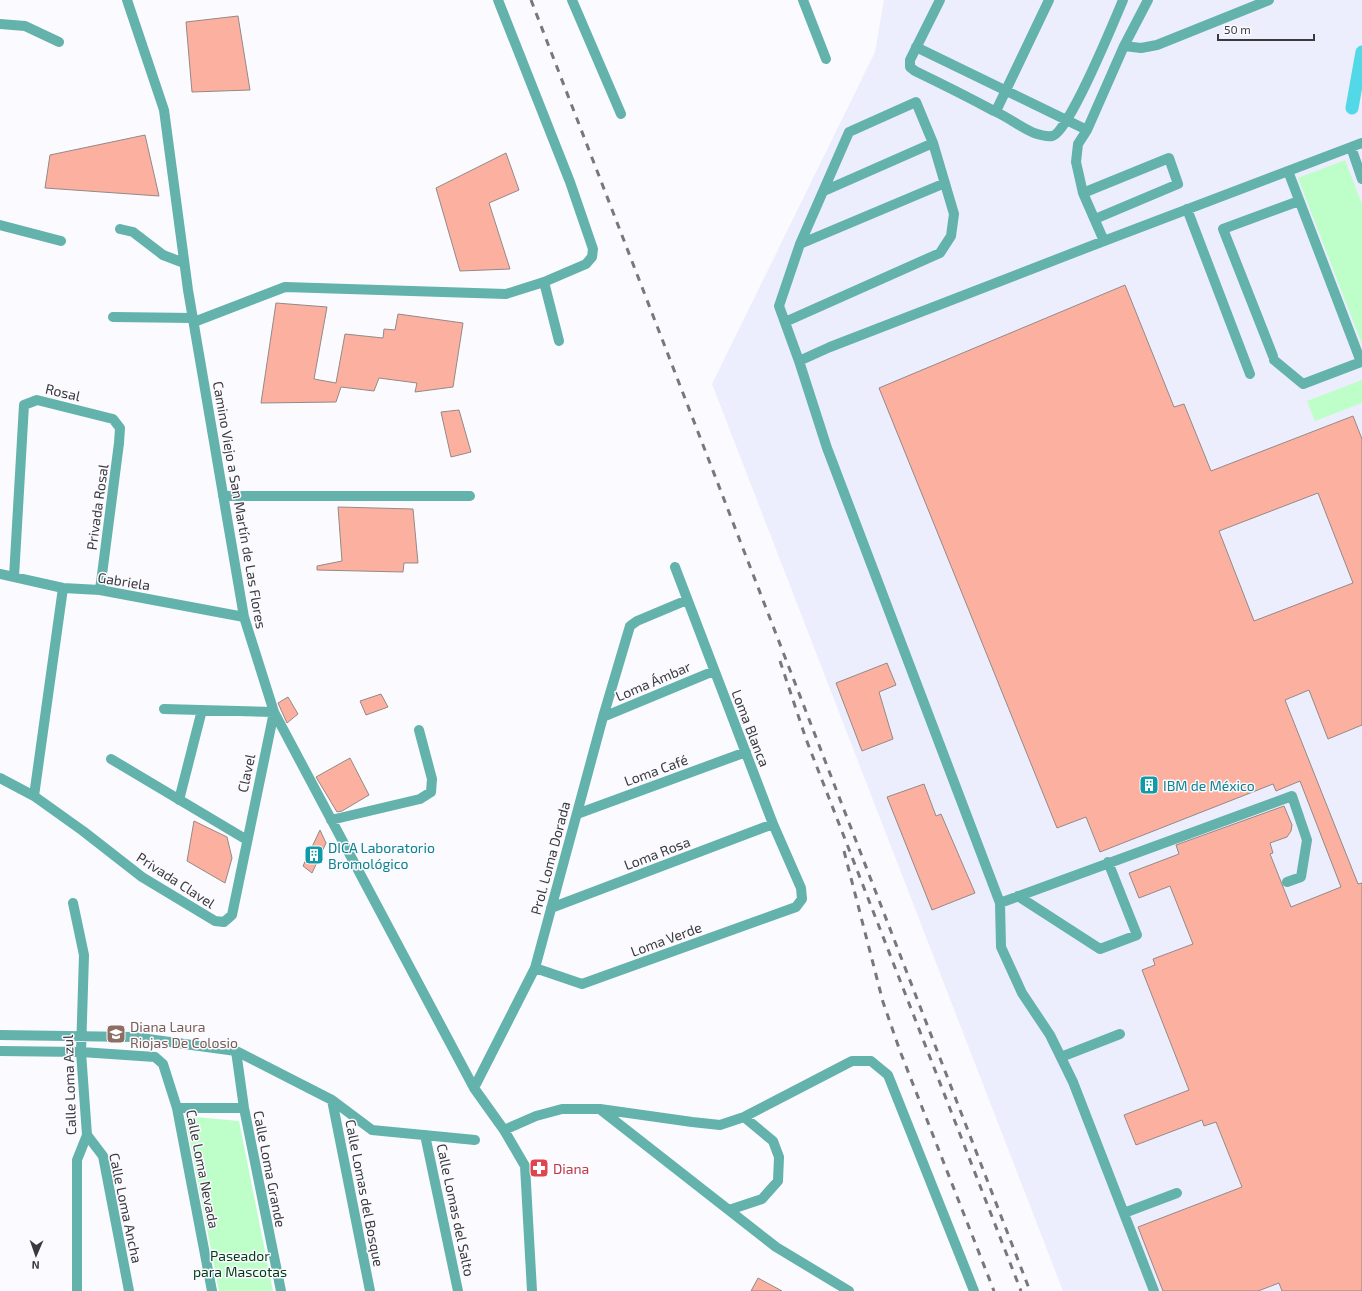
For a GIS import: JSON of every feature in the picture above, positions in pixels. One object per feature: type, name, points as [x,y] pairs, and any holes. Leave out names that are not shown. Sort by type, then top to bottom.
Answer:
[{"type":"street","name":"Camino Viejo a San Martín de Las Flores","points":[[127,0],[164,110],[184,263],[244,617],[274,712],[474,1088],[504,1130],[525,1166],[532,1291]]},
{"type":"street","points":[[113,316],[194,320],[285,287],[506,294],[544,282],[586,264],[592,257],[593,249],[570,182],[498,0]]},
{"type":"street","points":[[572,0],[621,114]]},
{"type":"street","points":[[803,0],[826,59]]},
{"type":"street","points":[[940,0],[910,60],[910,67],[1034,132],[1045,136],[1054,136],[1067,121],[1099,56],[1123,0]]},
{"type":"street","points":[[996,111],[1049,0]]},
{"type":"street","points":[[1124,46],[1141,48],[1157,45],[1269,0]]},
{"type":"street","points":[[1104,241],[1084,193],[1076,162],[1078,144],[1087,130],[1145,1]]},
{"type":"street","points":[[0,24],[25,26],[59,42]]},
{"type":"street","points":[[916,47],[1087,130]]},
{"type":"street","points":[[785,322],[940,253],[951,236],[954,214],[933,143],[916,102],[850,132],[800,244],[780,306],[785,322],[799,362],[827,448],[1000,903],[1001,947],[1022,993],[1050,1035],[1073,1082],[1154,1291]]},
{"type":"street","points":[[824,190],[933,143]]},
{"type":"street","points":[[799,362],[830,348],[1104,241],[1362,143]]},
{"type":"street","points":[[1351,147],[1362,179]]},
{"type":"street","points":[[1084,193],[1169,158],[1178,184],[1095,219]]},
{"type":"street","points":[[1288,171],[1361,362],[1303,384],[1273,358],[1224,229],[1299,200]]},
{"type":"street","points":[[800,244],[945,183]]},
{"type":"street","points":[[1187,209],[1250,374]]},
{"type":"street","points":[[0,226],[61,241]]},
{"type":"street","points":[[120,229],[133,232],[163,255],[184,263]]},
{"type":"street","points":[[544,282],[559,341]]},
{"type":"street","name":"Rosal","points":[[14,577],[24,405],[37,400],[113,419],[120,428]]},
{"type":"street","name":"Privada Rosal","points":[[100,590],[120,428]]},
{"type":"street","points":[[223,496],[470,496]]},
{"type":"street","name":"Loma Blanca","points":[[675,567],[773,824],[801,888],[802,899]]},
{"type":"street","name":"Gabriela","points":[[0,574],[63,588],[100,590],[244,617]]},
{"type":"street","points":[[34,796],[63,588]]},
{"type":"street","name":"Prol. Loma Dorada","points":[[474,1088],[535,968],[603,717],[630,626],[637,621],[687,600]]},
{"type":"street","name":"Loma Ámbar","points":[[603,717],[714,671]]},
{"type":"street","points":[[164,709],[274,712]]},
{"type":"street","points":[[179,800],[202,710]]},
{"type":"street","name":"Clavel","points":[[247,840],[274,712]]},
{"type":"street","points":[[331,820],[420,799],[431,792],[432,779],[419,730]]},
{"type":"street","name":"Loma Café","points":[[577,814],[746,752]]},
{"type":"street","points":[[111,759],[247,840]]},
{"type":"street","name":"Privada Clavel","points":[[0,778],[34,796],[83,830],[142,877],[215,922],[224,922],[232,915],[247,840]]},
{"type":"street","points":[[1000,903],[1108,862],[1292,796],[1307,840],[1301,877],[1287,882]]},
{"type":"street","name":"Loma Rosa","points":[[551,908],[773,824]]},
{"type":"street","points":[[1018,896],[1100,949],[1137,935],[1108,862]]},
{"type":"street","name":"Loma Verde","points":[[535,968],[582,984],[796,907],[802,899]]},
{"type":"street","name":"Calle Loma Azul","points":[[73,902],[84,955],[81,1052],[87,1135],[77,1160],[78,1291]]},
{"type":"street","points":[[1061,1057],[1120,1034]]},
{"type":"street","points":[[0,1035],[133,1037],[236,1051],[332,1100],[372,1130],[475,1140]]},
{"type":"street","points":[[0,1051],[81,1052]]},
{"type":"street","name":"Calle Loma Grande","points":[[236,1051],[244,1108],[281,1291]]},
{"type":"street","name":"Calle Loma Nevada","points":[[81,1052],[155,1057],[163,1064],[177,1108],[212,1291]]},
{"type":"street","points":[[504,1130],[536,1116],[562,1109],[600,1109],[692,1122],[720,1124],[744,1117],[852,1061],[871,1061],[888,1075],[974,1291]]},
{"type":"street","name":"Calle Lomas del Bosque","points":[[332,1100],[370,1291]]},
{"type":"street","points":[[177,1108],[244,1108]]},
{"type":"street","points":[[600,1109],[776,1247],[849,1291]]},
{"type":"street","points":[[729,1210],[762,1199],[778,1181],[779,1157],[774,1141],[744,1117]]},
{"type":"street","name":"Calle Loma Ancha","points":[[87,1135],[103,1156],[129,1291]]},
{"type":"street","name":"Calle Lomas del Salto","points":[[425,1135],[458,1291]]},
{"type":"street","points":[[1124,1213],[1177,1193]]},
{"type":"shaded area","points":[[884,0],[1362,0],[1362,1291],[1063,1291],[712,384],[875,52]]},
{"type":"green space","points":[[1345,160],[1362,204],[1362,344],[1298,178]]},
{"type":"green space","points":[[1362,380],[1362,403],[1315,421],[1307,401]]},
{"type":"green space","name":"Paseador para Mascotas","points":[[185,1116],[239,1121],[273,1291],[219,1291]]},
{"type":"building","points":[[238,16],[250,90],[192,92],[186,22]]},
{"type":"building","points":[[145,135],[159,196],[45,188],[50,155]]},
{"type":"building","points":[[506,153],[519,190],[489,203],[510,269],[460,271],[436,188]]},
{"type":"building","name":"IBM de México","points":[[1125,285],[1174,407],[1184,404],[1211,471],[1353,416],[1362,439],[1362,725],[1328,739],[1309,690],[1285,700],[1358,884],[1362,883],[1362,1291],[1282,1291],[1279,1283],[1258,1291],[1163,1291],[1138,1227],[1242,1187],[1216,1122],[1204,1126],[1202,1120],[1136,1145],[1124,1115],[1189,1090],[1142,970],[1155,965],[1153,959],[1193,944],[1170,886],[1139,898],[1129,873],[1179,854],[1176,845],[1284,806],[1292,825],[1291,831],[1287,837],[1270,843],[1273,853],[1270,854],[1291,907],[1341,887],[1300,781],[1276,791],[1273,784],[1100,852],[1086,817],[1057,828],[879,388]],"holes":[[[1318,493],[1353,583],[1254,621],[1219,531]]]},
{"type":"building","points":[[276,303],[327,307],[314,379],[336,383],[345,334],[383,338],[384,329],[395,330],[398,314],[463,323],[453,387],[415,392],[417,383],[379,378],[374,391],[341,387],[336,402],[261,403]]},
{"type":"building","points":[[459,410],[471,452],[451,457],[441,412]]},
{"type":"building","points":[[338,507],[413,509],[418,563],[404,563],[403,572],[317,570],[317,566],[342,561]]},
{"type":"building","points":[[887,663],[896,685],[879,692],[893,739],[862,751],[836,683]]},
{"type":"building","points":[[381,694],[388,707],[366,715],[360,701]]},
{"type":"building","points":[[288,697],[298,714],[287,723],[278,703]]},
{"type":"building","points":[[350,758],[369,795],[342,811],[337,812],[316,777]]},
{"type":"building","points":[[924,784],[936,816],[941,814],[975,893],[932,910],[887,797]]},
{"type":"building","points":[[194,821],[227,837],[232,858],[225,883],[187,861]]},
{"type":"building","name":"DICA Laboratorio Bromológico","points":[[320,830],[326,843],[312,873],[303,866]]},
{"type":"building","points":[[758,1278],[782,1291],[751,1291]]},
{"type":"waterway","points":[[1352,108],[1362,52]]},
{"type":"railway","points":[[531,0],[1030,1291]]},
{"type":"railway","points":[[780,661],[806,739],[1021,1291]]},
{"type":"railway","points":[[844,851],[883,1002],[900,1051],[994,1291]]},
{"type":"place","name":"IBM de México","points":[[1149,785]]},
{"type":"place","name":"DICA Laboratorio Bromológico","points":[[314,855]]},
{"type":"place","name":"Diana Laura Riojas De Colosio","points":[[116,1034]]},
{"type":"place","name":"Diana","points":[[539,1168]]}]
